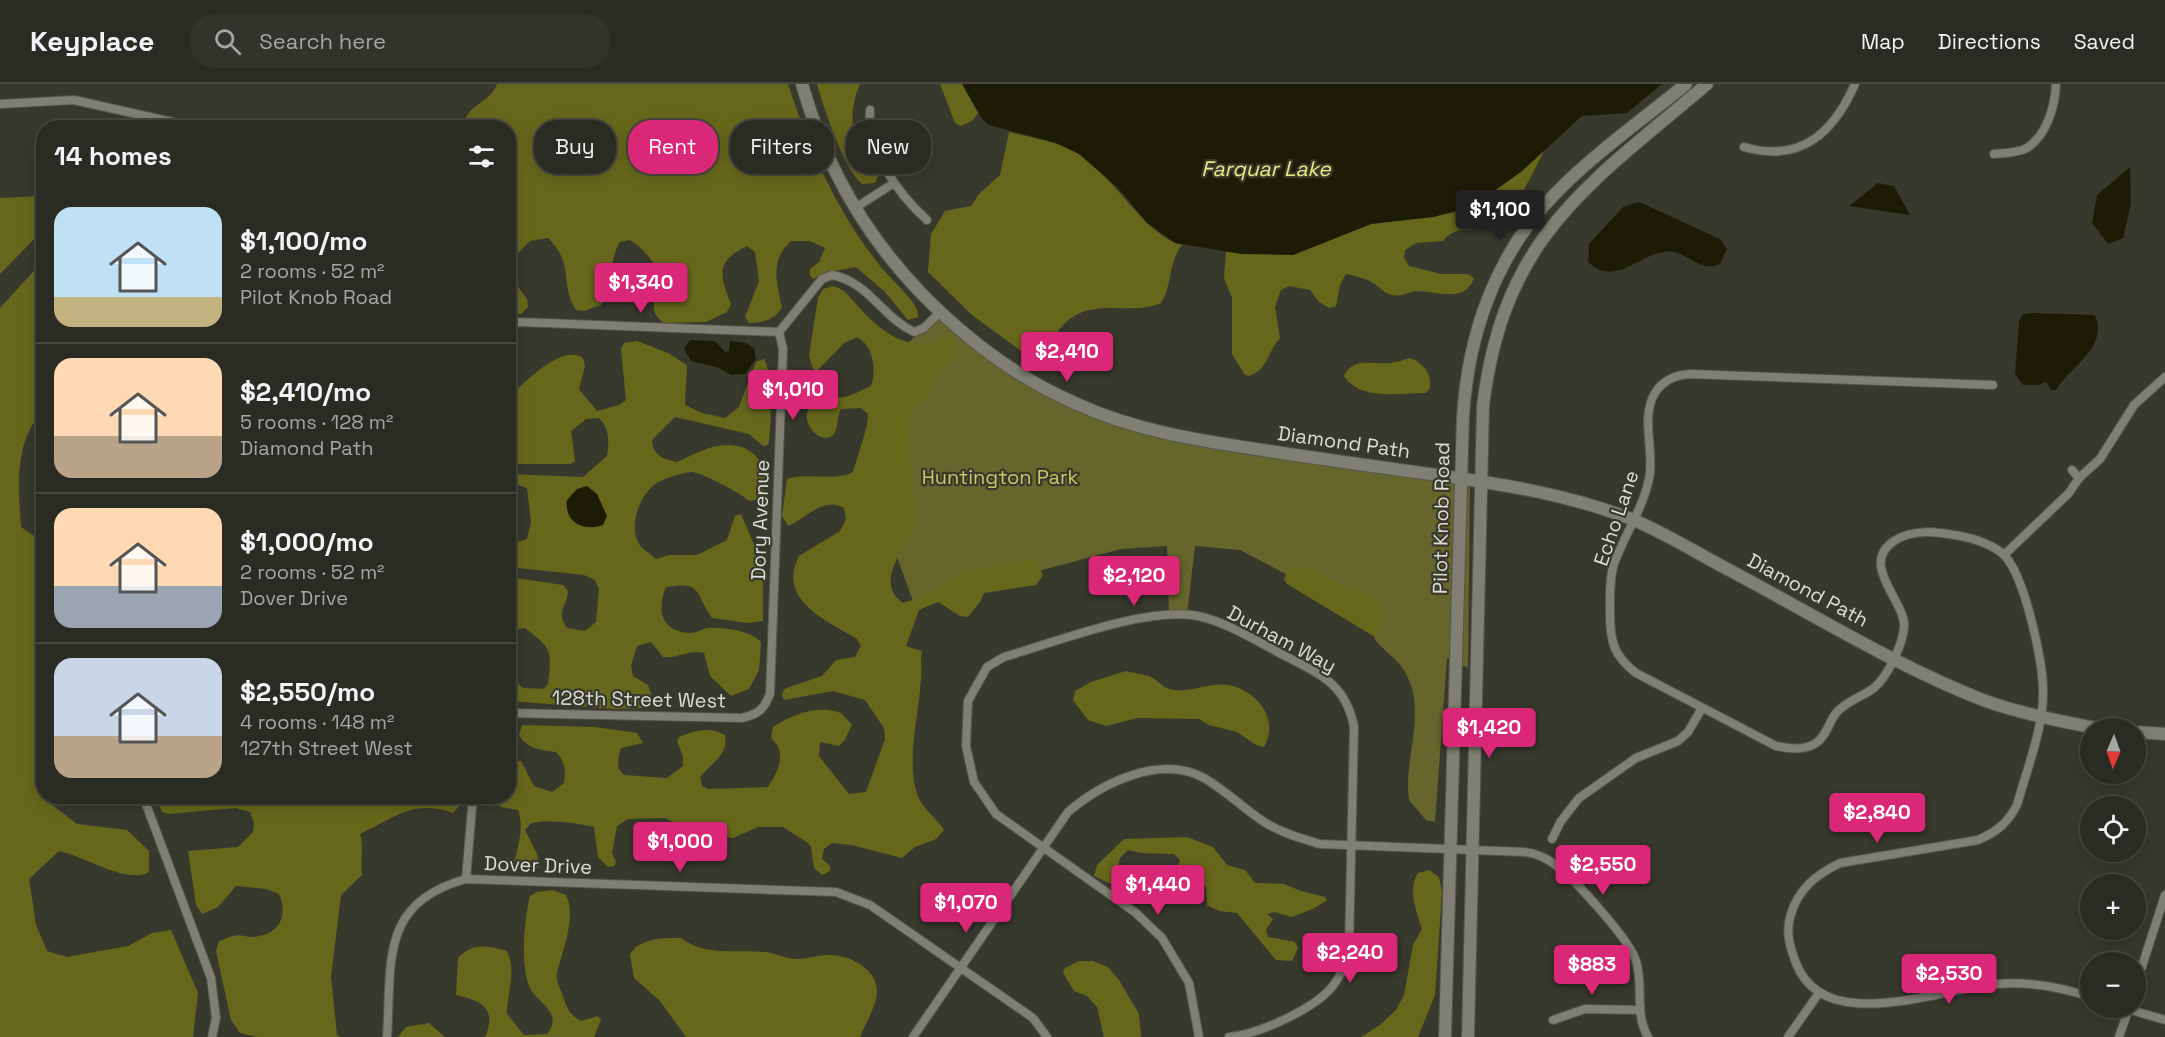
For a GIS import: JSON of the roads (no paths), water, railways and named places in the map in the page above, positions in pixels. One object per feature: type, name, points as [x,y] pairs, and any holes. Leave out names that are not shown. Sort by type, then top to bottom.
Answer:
[{"type":"main road","name":"Diamond Path","points":[[802,84],[810,113],[833,168],[855,208],[899,269],[940,312],[987,352],[1030,380],[1076,404],[1133,425],[1200,441],[1480,480],[1564,496],[1633,519],[1893,658],[1983,700],[2040,717],[2080,725]]},
{"type":"main road","name":"Pilot Knob Road","points":[[1445,1037],[1464,390],[1471,350],[1489,295],[1508,256],[1539,211],[1559,190],[1686,84]]},
{"type":"main road","name":"Pilot Knob Road","points":[[1468,1037],[1480,480],[1483,406],[1491,351],[1510,293],[1528,259],[1555,219],[1572,201],[1707,84]]},
{"type":"main road","points":[[2146,733],[2165,735]]},
{"type":"street","points":[[1744,147],[1778,153],[1806,143],[1832,123],[1842,110],[1855,84]]},
{"type":"street","points":[[1994,154],[2022,150],[2038,137],[2051,114],[2056,84]]},
{"type":"street","points":[[0,104],[74,100],[167,120]]},
{"type":"street","points":[[870,110],[871,136],[894,183],[908,203],[927,220]]},
{"type":"street","points":[[855,208],[894,183]]},
{"type":"street","points":[[516,323],[779,332],[822,279],[832,275],[855,281],[901,326],[914,332],[924,328],[940,312]]},
{"type":"street","name":"Dory Avenue","points":[[765,707],[770,686],[783,349],[779,332]]},
{"type":"street","name":"Echo Lane","points":[[1993,385],[1690,374],[1674,377],[1660,386],[1652,399],[1649,419],[1651,472],[1614,566],[1610,596],[1611,643],[1621,661],[1636,673],[1776,746],[1802,748],[1818,742],[1835,714],[1879,683],[1893,658],[1905,626],[1898,606],[1883,578],[1882,561],[1887,548],[1894,541],[1919,531],[1967,537],[2004,555]]},
{"type":"street","points":[[2080,993],[2029,982],[1996,984],[1863,1005],[1840,1003],[1819,993],[1798,969],[1789,943],[1790,915],[1803,888],[1820,873],[1840,863],[1977,840],[1998,831],[2010,819],[2017,805],[2040,717],[2043,695],[2041,667],[2020,577],[2004,555],[2069,493],[2079,478],[2100,459],[2134,405],[2165,376]]},
{"type":"street","points":[[2072,470],[2079,478]]},
{"type":"street","name":"Durham Way","points":[[1199,1037],[1189,983],[1162,938],[1136,913],[996,814],[974,782],[966,746],[968,701],[987,667],[1004,657],[1144,618],[1172,614],[1199,616],[1225,625],[1323,676],[1342,693],[1351,710],[1354,727],[1349,948],[1344,968],[1334,985],[1317,1000],[1264,1029],[1229,1037]]},
{"type":"street","name":"128th Street West","points":[[516,713],[742,718],[756,715],[765,707]]},
{"type":"street","points":[[1552,839],[1561,821],[1579,798],[1636,758],[1684,737],[1702,708]]},
{"type":"street","points":[[913,1037],[1068,812],[1091,792],[1119,779],[1166,769],[1185,771],[1203,778],[1264,822],[1290,835],[1320,844],[1528,852],[1544,858],[1562,871],[1630,948],[1639,971],[1640,1010],[1648,1037]]},
{"type":"street","points":[[146,804],[211,978],[216,1018],[212,1037]]},
{"type":"street","points":[[466,879],[472,804]]},
{"type":"street","name":"Dover Drive","points":[[387,1037],[393,942],[404,918],[420,899],[441,886],[466,879],[836,892],[870,905],[1033,1018],[1047,1037]]},
{"type":"street","points":[[2146,954],[2165,895]]},
{"type":"street","points":[[1788,1037],[1819,993]]},
{"type":"street","points":[[1553,1020],[1585,1009],[1640,1010]]},
{"type":"street","points":[[2146,1014],[2165,1020]]},
{"type":"street","points":[[2119,1037],[2124,1018]]},
{"type":"water","name":"Farquar Lake","points":[[962,84],[1662,84],[1627,113],[1582,116],[1522,171],[1473,206],[1434,217],[1371,224],[1293,255],[1241,254],[1175,243],[1147,223],[1118,188],[1079,154],[1056,143],[989,125],[983,120]]},
{"type":"water","points":[[2130,167],[2131,204],[2123,238],[2108,244],[2092,223],[2097,195]]},
{"type":"water","points":[[1878,183],[1894,186],[1910,215],[1849,206]]},
{"type":"water","points":[[1639,202],[1720,239],[1727,249],[1720,264],[1705,266],[1672,252],[1654,255],[1617,271],[1608,272],[1598,269],[1588,262],[1589,244],[1623,207]]},
{"type":"water","points":[[2029,313],[2095,315],[2098,327],[2093,347],[2056,390],[2051,390],[2046,382],[2039,385],[2023,385],[2015,374],[2019,321],[2022,315]]},
{"type":"water","points":[[690,340],[715,341],[725,352],[729,351],[730,341],[746,343],[754,348],[756,359],[745,374],[731,375],[719,368],[691,361],[684,349]]},
{"type":"water","points":[[587,486],[597,494],[607,516],[603,525],[582,526],[576,523],[569,514],[567,500],[577,489]]},
{"type":"park label","name":"Huntington Park","points":[[1000,477]]}]
